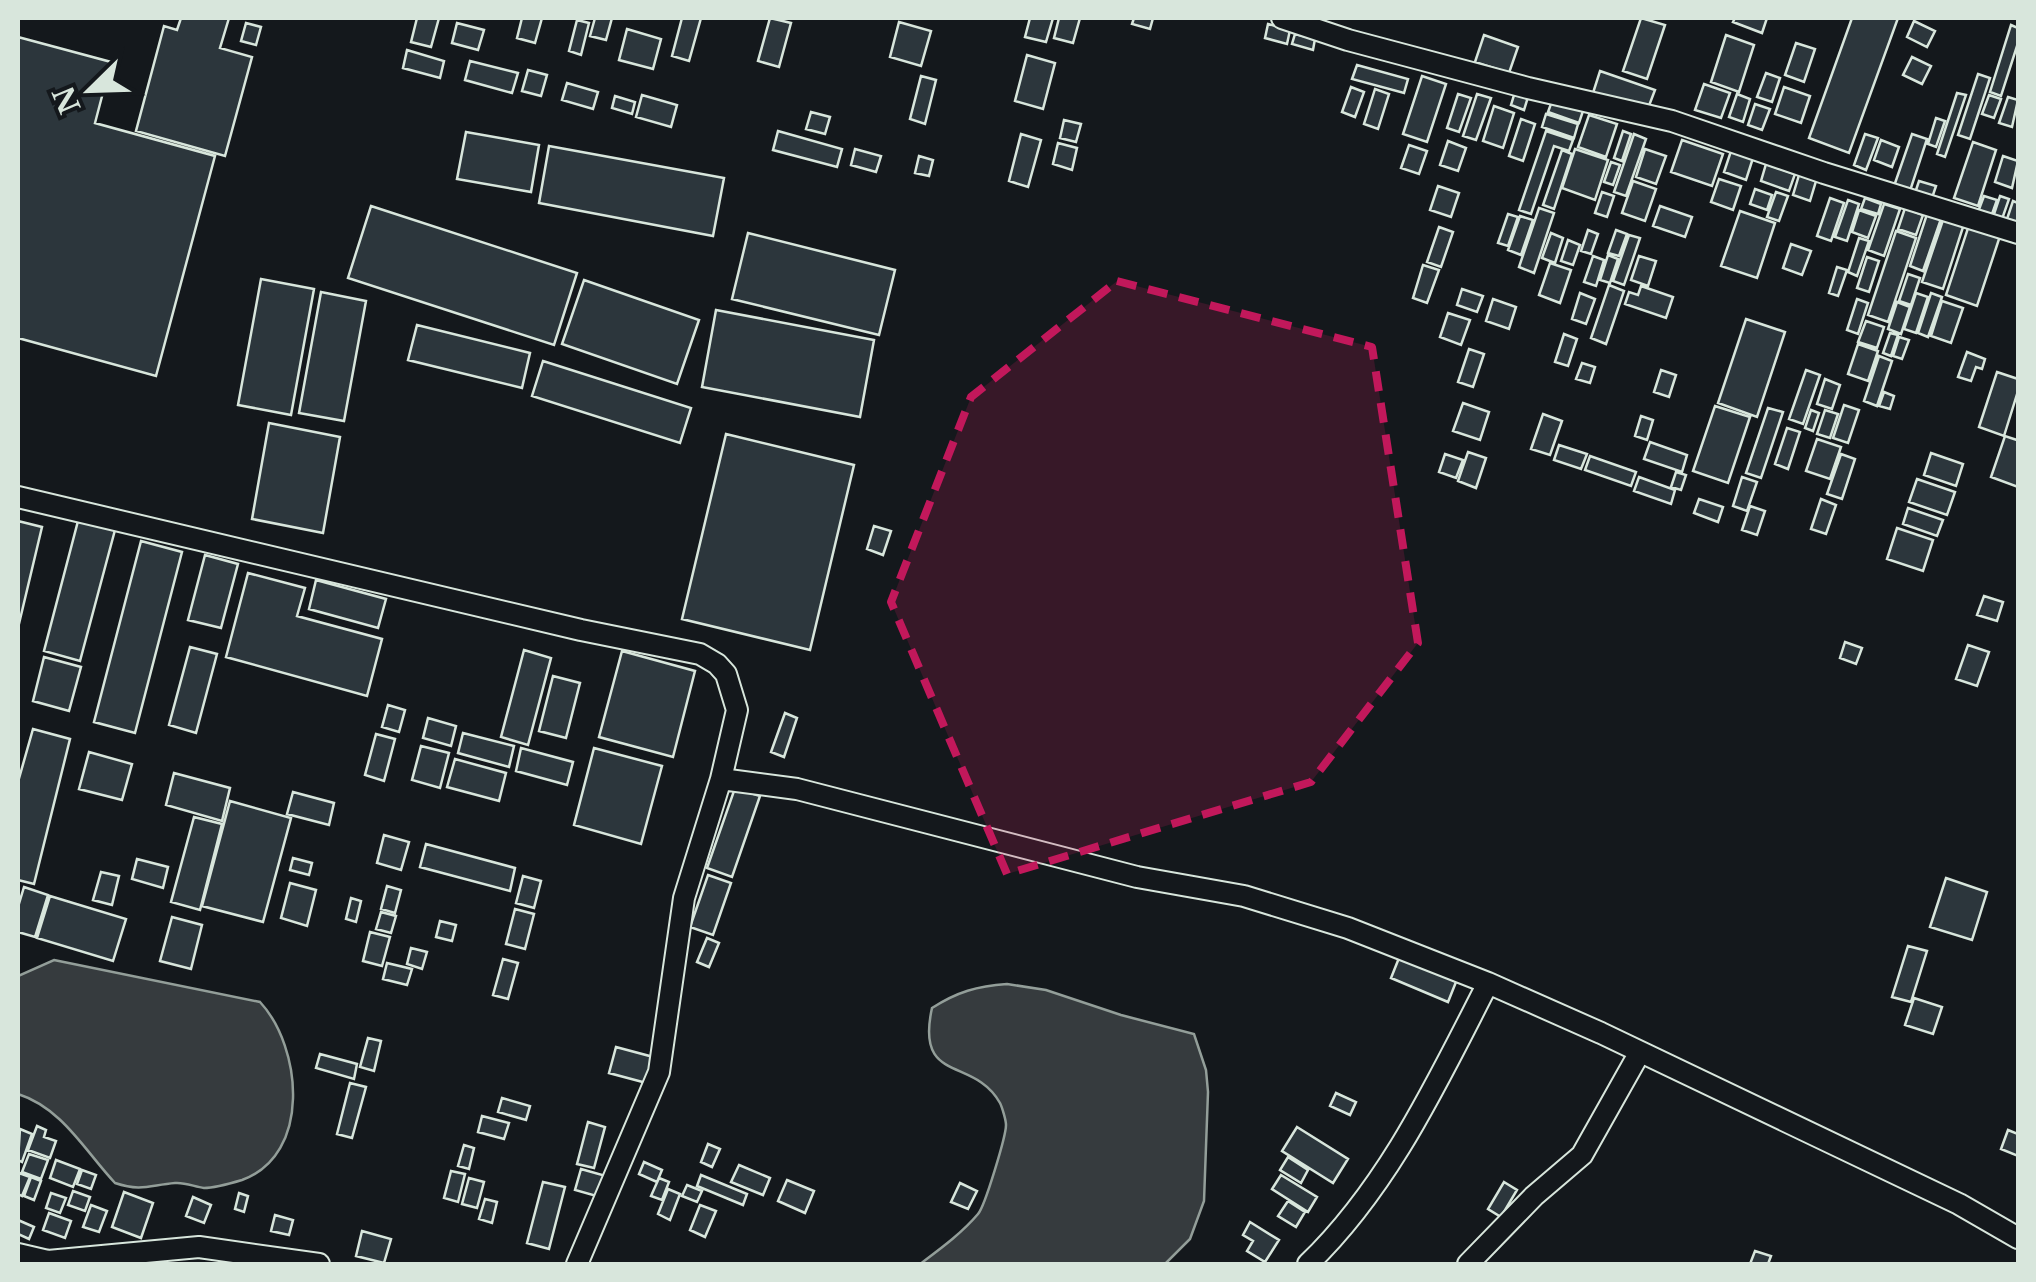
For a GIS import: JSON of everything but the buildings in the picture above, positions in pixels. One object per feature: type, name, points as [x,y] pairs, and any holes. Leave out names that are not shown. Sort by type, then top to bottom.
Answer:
[{"type":"street","points":[[1282,18],[1456,69],[1672,121],[2018,233]]},
{"type":"street","points":[[18,497],[700,654],[726,674],[737,710],[721,779],[684,898],[659,1072],[577,1264]]},
{"type":"street","points":[[721,779],[797,790],[1137,877],[1244,896],[1348,928],[1488,983],[1640,1052],[1959,1204],[2018,1238]]},
{"type":"street","points":[[1308,1264],[1342,1231],[1414,1126],[1488,983]]},
{"type":"street","points":[[1468,1264],[1534,1196],[1582,1155],[1640,1052]]},
{"type":"street","points":[[18,1254],[48,1262],[198,1247],[319,1264]]},
{"type":"highlighted area","points":[[1117,281],[1372,347],[1418,643],[1311,782],[1007,874],[891,602],[971,397]]},
{"type":"shaded area","points":[[54,960],[260,1002],[285,1045],[293,1098],[290,1125],[280,1148],[265,1167],[242,1180],[208,1188],[179,1183],[124,1186],[115,1183],[48,1109],[18,1094],[18,976]]},
{"type":"shaded area","points":[[1007,984],[1046,990],[1194,1034],[1206,1070],[1208,1092],[1204,1201],[1190,1239],[1165,1264],[920,1264],[978,1214],[995,1171],[1006,1125],[1000,1103],[989,1089],[939,1060],[932,1049],[932,1008],[968,991]]}]
